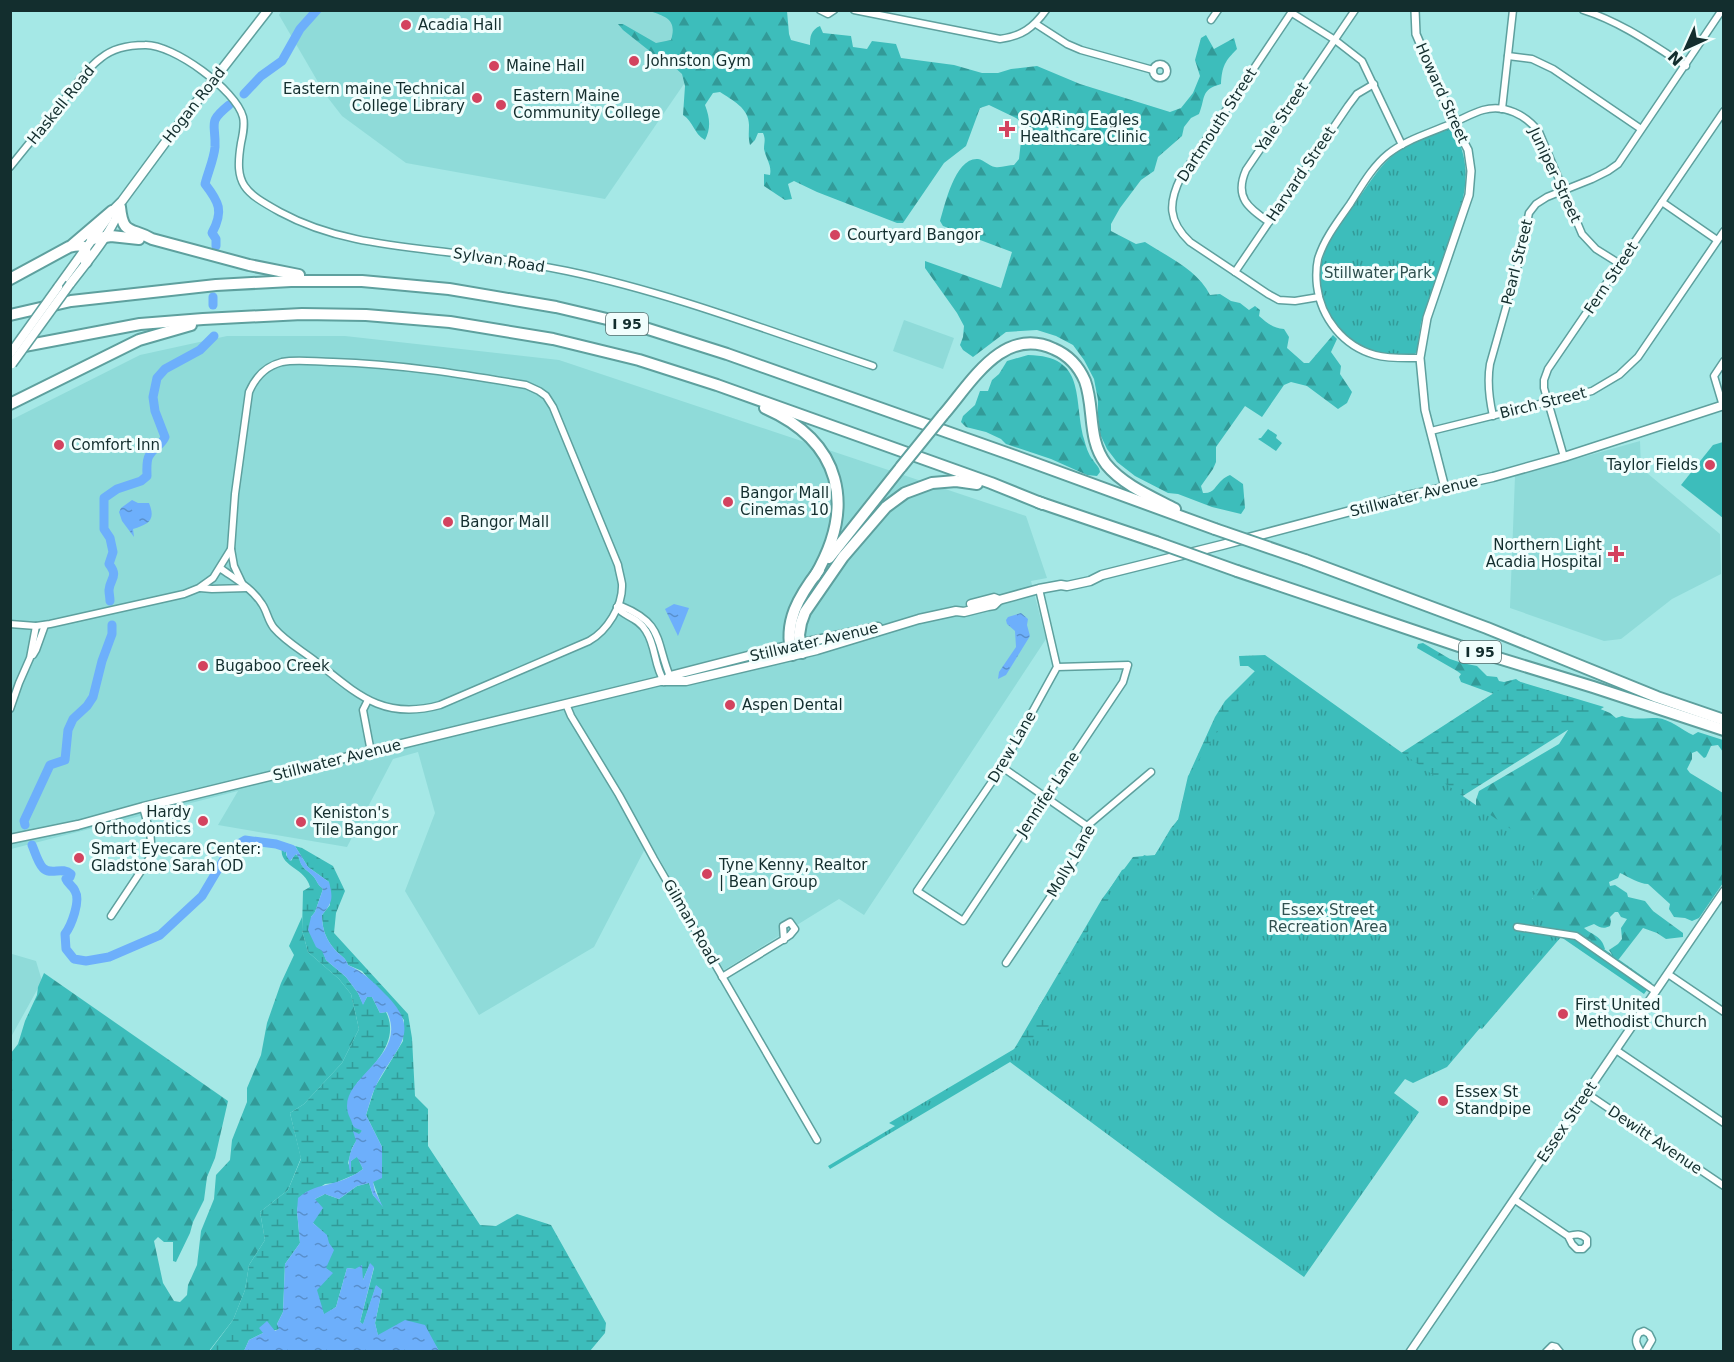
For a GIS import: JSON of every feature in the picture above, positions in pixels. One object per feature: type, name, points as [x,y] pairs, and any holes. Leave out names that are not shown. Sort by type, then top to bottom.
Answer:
[{"type":"highway","points":[[10,279],[69,247],[118,206],[124,226],[152,239]]},
{"type":"highway","points":[[98,238],[119,236],[152,239],[288,274],[362,281]]},
{"type":"highway","points":[[69,247],[81,245],[85,249],[86,262]]},
{"type":"highway","name":"I 95","points":[[10,315],[71,301],[216,285],[291,281],[362,281],[449,289],[556,308],[645,328],[727,354],[1215,530],[1305,560],[1550,652],[1657,697],[1724,720]]},
{"type":"highway","name":"I 95","points":[[10,349],[140,324],[302,314],[366,315],[450,322],[553,339],[665,368],[717,385],[980,479],[1043,504],[1238,571],[1438,639],[1724,730]]},
{"type":"highway","points":[[10,404],[139,340],[192,325],[203,319]]},
{"type":"highway","points":[[815,576],[901,466],[988,362],[1003,350],[1026,344],[1055,349],[1071,360],[1079,370],[1084,380],[1095,444],[1106,464],[1126,481],[1215,530]]},
{"type":"highway","points":[[665,368],[771,411],[800,428],[821,451],[833,476],[838,516],[823,563],[791,617],[789,630],[796,649]]},
{"type":"highway","points":[[796,649],[805,612],[843,557],[878,515],[896,498],[921,485],[956,481],[970,482],[1043,504]]},
{"type":"main road","name":"Hogan Road","points":[[10,354],[85,249],[118,215],[118,206],[171,134],[268,10]]},
{"type":"main road","name":"Hogan Road","points":[[11,365],[86,262],[98,238]]},
{"type":"main road","name":"Stillwater Avenue","points":[[10,839],[78,825],[143,807],[883,626],[897,625],[956,611],[994,598],[999,600],[1061,585],[1066,581],[1090,575],[1102,575],[1232,543],[1564,457],[1723,406]]},
{"type":"street","points":[[820,10],[828,14],[834,10]]},
{"type":"street","points":[[858,11],[1000,39],[1011,38],[1036,24],[1046,10]]},
{"type":"street","points":[[1211,20],[1218,10]]},
{"type":"street","name":"Yale Street","points":[[1269,222],[1253,211],[1243,198],[1242,178],[1355,10]]},
{"type":"street","name":"Howard Street","points":[[1415,10],[1416,33],[1454,123],[1468,150],[1471,182],[1469,195],[1427,318],[1420,358],[1425,410],[1445,488]]},
{"type":"street","points":[[1420,358],[1387,357],[1373,354],[1357,347],[1342,336],[1324,314],[1319,297],[1316,267],[1323,247],[1374,169],[1388,154],[1402,145],[1482,110],[1502,109],[1513,10]]},
{"type":"street","points":[[1583,10],[1633,32],[1686,66]]},
{"type":"street","name":"Pearl Street","points":[[1493,416],[1488,392],[1490,364],[1518,265],[1529,213],[1546,197],[1592,179],[1618,164],[1722,10]]},
{"type":"street","points":[[1293,12],[1335,40],[1362,62],[1402,145]]},
{"type":"street","name":"Dartmouth Street","points":[[1293,12],[1181,177],[1175,188],[1172,212],[1180,232],[1190,242],[1268,294],[1279,300],[1295,301],[1319,297]]},
{"type":"street","points":[[1036,24],[1074,47],[1153,70]]},
{"type":"street","name":"Haskell Road","points":[[10,167],[93,64],[102,56],[115,50],[148,44],[166,49],[181,56],[214,80]]},
{"type":"street","points":[[1508,56],[1532,59],[1553,69],[1641,129]]},
{"type":"street","name":"Sylvan Road","points":[[214,80],[229,94],[243,117],[244,127],[238,166],[243,184],[249,193],[299,222],[374,244],[510,261],[634,287],[711,310],[873,366]]},
{"type":"street","name":"Harvard Street","points":[[1235,272],[1352,99],[1374,84]]},
{"type":"street","name":"Juniper Street","points":[[1502,109],[1528,119],[1539,132],[1582,234],[1596,249],[1620,264]]},
{"type":"street","name":"Fern Street","points":[[1564,457],[1544,381],[1548,369],[1724,111]]},
{"type":"street","points":[[1662,202],[1717,240]]},
{"type":"street","name":"Birch Street","points":[[1431,431],[1592,391],[1619,375],[1636,358],[1724,231]]},
{"type":"street","points":[[220,568],[258,598],[273,626],[282,636],[368,700],[406,711],[424,710],[440,705],[589,642],[612,618],[621,599],[622,586],[618,565],[553,407],[546,396],[526,385],[429,370],[294,361],[282,362],[267,369],[256,379],[248,398],[235,494],[231,549],[234,566],[244,586]]},
{"type":"street","points":[[1723,406],[1714,376],[1724,362]]},
{"type":"street","points":[[10,624],[45,625],[172,597],[199,588],[213,578],[231,549]]},
{"type":"street","points":[[199,588],[244,586]]},
{"type":"street","points":[[1039,589],[1057,667]]},
{"type":"street","points":[[617,607],[621,606],[637,612],[649,622],[659,639],[668,679]]},
{"type":"street","points":[[10,709],[19,682],[36,650],[45,625]]},
{"type":"street","points":[[30,658],[36,626]]},
{"type":"street","name":"Jennifer Lane","points":[[963,921],[1123,682],[1128,665],[1057,667]]},
{"type":"street","name":"Drew Lane","points":[[963,921],[917,891],[1002,767],[1057,667]]},
{"type":"street","points":[[368,700],[363,711],[371,752]]},
{"type":"street","name":"Gilman Road","points":[[566,704],[817,1140]]},
{"type":"street","points":[[1002,767],[1088,826]]},
{"type":"street","name":"Molly Lane","points":[[1006,963],[1077,857],[1088,826],[1151,772]]},
{"type":"street","points":[[111,916],[151,853],[152,845],[143,807]]},
{"type":"street","name":"Essex Street","points":[[1410,1352],[1724,891]]},
{"type":"street","points":[[1517,927],[1576,936],[1655,992]]},
{"type":"street","points":[[722,977],[784,939]]},
{"type":"street","points":[[1668,974],[1724,1012]]},
{"type":"street","points":[[1616,1050],[1724,1123]]},
{"type":"street","name":"Dewitt Avenue","points":[[1586,1093],[1724,1186]]},
{"type":"street","points":[[1515,1200],[1568,1236]]},
{"type":"street","points":[[1546,1352],[1552,1346],[1560,1352]]},
{"type":"shaded area","name":"Eastern Maine Community College","points":[[282,10],[734,11],[605,199],[406,163],[342,116],[325,94],[279,15]]},
{"type":"shaded area","points":[[904,320],[954,338],[943,369],[893,351]]},
{"type":"shaded area","points":[[227,336],[345,336],[559,360],[1026,516],[1047,578],[1031,581],[1046,639],[864,915],[839,899],[724,970],[649,841],[594,947],[479,1015],[405,891],[435,813],[418,752],[393,759],[347,847],[218,825],[238,791],[11,849],[11,420],[140,355]]},
{"type":"shaded area","name":"Northern Light Acadia Hospital","points":[[1640,441],[1641,468],[1720,534],[1721,574],[1672,599],[1621,639],[1604,641],[1510,608],[1515,476]]},
{"type":"shaded area","points":[[10,944],[12,954],[36,961],[42,981],[11,1037]]},
{"type":"green space","points":[[650,11],[787,11],[791,40],[810,45],[812,34],[820,26],[823,33],[851,36],[853,47],[867,49],[872,41],[896,44],[901,58],[954,65],[982,73],[998,73],[1037,66],[1080,84],[1170,112],[1181,108],[1193,93],[1200,76],[1195,60],[1201,38],[1206,35],[1214,49],[1234,38],[1237,49],[1225,64],[1221,84],[1207,92],[1199,114],[1191,118],[1184,127],[1182,136],[1158,157],[1154,171],[1141,180],[1120,208],[1111,224],[1111,231],[1136,244],[1145,242],[1173,259],[1198,278],[1210,295],[1220,294],[1249,310],[1255,306],[1260,310],[1259,316],[1265,321],[1284,329],[1289,337],[1287,348],[1304,363],[1309,363],[1333,335],[1337,339],[1331,352],[1341,366],[1340,374],[1352,392],[1347,403],[1338,409],[1307,386],[1291,382],[1284,385],[1262,417],[1245,406],[1216,447],[1216,462],[1201,486],[1203,493],[1210,492],[1230,475],[1243,484],[1245,508],[1241,514],[1212,507],[1178,494],[1168,493],[1135,476],[1117,462],[1107,449],[1100,434],[1094,379],[1073,345],[1037,330],[1006,332],[973,357],[960,345],[964,326],[957,313],[925,268],[925,261],[1001,288],[1012,252],[943,226],[940,221],[952,183],[963,166],[970,160],[978,159],[995,167],[1014,165],[1019,159],[1023,123],[989,105],[980,108],[966,146],[944,163],[903,223],[897,223],[794,181],[788,184],[792,199],[785,200],[764,186],[764,174],[770,175],[770,165],[764,149],[764,135],[758,133],[750,145],[748,119],[743,109],[720,92],[713,93],[705,105],[709,123],[705,140],[683,115],[685,86],[682,74],[671,64],[661,60],[618,24],[623,24],[656,43],[671,40],[673,28],[669,20]]},
{"type":"green space","name":"Stillwater Park","points":[[1449,127],[1453,129],[1461,147],[1465,164],[1464,192],[1421,323],[1417,352],[1412,356],[1376,352],[1348,338],[1329,314],[1320,285],[1320,269],[1324,254],[1339,225],[1387,161],[1405,147]]},
{"type":"green space","points":[[1028,355],[1047,357],[1060,363],[1069,371],[1074,382],[1086,444],[1100,470],[1097,476],[1087,475],[1051,459],[1006,444],[986,432],[966,427],[961,422],[963,416],[975,405],[980,391],[988,391],[992,380],[1007,361]]},
{"type":"green space","points":[[1268,429],[1277,435],[1276,438],[1282,443],[1276,451],[1258,439]]},
{"type":"green space","name":"Taylor Fields","points":[[1724,442],[1723,518],[1681,485],[1713,445]]},
{"type":"green space","points":[[1423,643],[1450,659],[1477,666],[1487,676],[1497,677],[1499,681],[1516,679],[1539,690],[1548,690],[1566,705],[1598,708],[1616,718],[1622,716],[1662,719],[1693,735],[1698,732],[1723,740],[1723,752],[1718,745],[1711,746],[1704,758],[1697,751],[1692,753],[1687,769],[1723,793],[1723,883],[1699,918],[1692,921],[1674,917],[1669,909],[1670,904],[1648,884],[1620,873],[1618,878],[1609,882],[1610,886],[1615,885],[1627,893],[1628,897],[1645,901],[1653,911],[1683,933],[1683,937],[1666,939],[1643,928],[1619,959],[1615,959],[1609,950],[1622,939],[1621,928],[1627,919],[1621,917],[1618,912],[1610,917],[1610,926],[1606,928],[1594,924],[1584,928],[1602,941],[1605,949],[1603,950],[1542,913],[1476,812],[1476,800],[1479,791],[1559,744],[1568,730],[1502,697],[1461,682],[1459,677],[1461,674],[1417,648],[1418,644]]},
{"type":"green space","name":"Essex Street Recreation Area","points":[[1265,655],[1557,861],[1532,898],[1652,983],[1644,994],[1561,937],[1447,1067],[1413,1083],[1405,1079],[1394,1093],[1419,1112],[1304,1277],[1010,1062],[830,1169],[828,1166],[895,1126],[889,1123],[1058,1023],[1038,1008],[1111,896],[1107,893],[1122,870],[1139,863],[1144,855],[1153,858],[1178,820],[1188,776],[1257,673],[1248,666],[1240,666],[1239,656]]},
{"type":"green space","points":[[1258,668],[1389,761],[1514,680],[1604,707],[1450,804],[1013,1051],[1102,899],[1133,857],[1155,855],[1171,828],[1182,815],[1190,772],[1215,717],[1225,701]]},
{"type":"green space","points":[[295,846],[333,866],[345,891],[336,913],[334,933],[408,1014],[412,1038],[415,1096],[428,1109],[428,1146],[480,1225],[496,1226],[517,1214],[551,1225],[606,1323],[605,1333],[590,1351],[439,1351],[434,1343],[378,1336],[375,1323],[382,1290],[376,1286],[363,1325],[360,1322],[374,1268],[370,1264],[362,1282],[355,1269],[347,1268],[336,1307],[324,1315],[316,1290],[332,1273],[325,1268],[327,1238],[312,1222],[315,1199],[325,1194],[339,1199],[357,1186],[369,1183],[373,1195],[381,1204],[373,1182],[382,1147],[366,1115],[375,1087],[403,1041],[404,1020],[362,971],[348,965],[330,943],[324,930],[322,915],[330,905],[329,882],[308,867]]},
{"type":"green space","points":[[282,847],[286,849],[286,855],[291,861],[295,854],[299,857],[303,867],[323,889],[311,917],[326,960],[346,977],[363,1004],[367,997],[372,997],[380,1013],[386,1012],[390,1022],[390,1032],[384,1051],[357,1083],[362,1131],[352,1148],[348,1163],[351,1169],[351,1161],[357,1156],[363,1169],[335,1183],[325,1184],[299,1201],[297,1211],[300,1243],[285,1264],[283,1312],[277,1324],[280,1329],[263,1333],[249,1340],[244,1351],[209,1352],[233,1320],[245,1290],[249,1265],[265,1240],[260,1212],[288,1190],[301,1159],[290,1113],[304,1104],[342,1063],[359,1029],[351,994],[339,979],[308,952],[302,930],[303,891],[310,887],[303,875],[284,859]]},
{"type":"green space","points":[[302,917],[302,930],[308,952],[339,979],[351,994],[359,1029],[342,1063],[304,1104],[290,1113],[301,1158],[288,1190],[260,1212],[265,1240],[249,1265],[245,1290],[233,1320],[209,1351],[11,1352],[11,1053],[18,1044],[44,973],[228,1101],[215,1158],[207,1177],[204,1200],[176,1262],[173,1261],[173,1242],[164,1242],[158,1237],[154,1241],[163,1283],[174,1301],[180,1302],[187,1295],[188,1285],[197,1265],[201,1231],[214,1199],[216,1175],[230,1160],[232,1140],[247,1102],[247,1088],[261,1055],[267,1023],[294,955],[289,946]]},
{"type":"water","points":[[132,500],[138,503],[149,503],[152,514],[147,523],[133,529],[134,537],[122,521],[119,512]]},
{"type":"water","points":[[674,604],[689,608],[678,636],[665,609]]},
{"type":"water","points":[[1021,613],[1028,619],[1030,636],[1006,675],[998,679],[999,672],[1016,647],[1015,631],[1006,620],[1008,617]]},
{"type":"water","points":[[282,842],[295,846],[308,867],[329,882],[331,900],[322,915],[327,938],[348,965],[368,978],[397,1008],[403,1020],[404,1031],[402,1041],[374,1091],[366,1115],[382,1147],[382,1178],[373,1182],[383,1207],[373,1195],[369,1183],[357,1186],[339,1199],[325,1194],[315,1199],[323,1208],[313,1223],[327,1235],[334,1250],[326,1268],[333,1273],[317,1290],[324,1314],[336,1307],[347,1268],[355,1269],[362,1265],[363,1280],[370,1263],[374,1267],[360,1322],[363,1324],[376,1285],[382,1290],[375,1323],[378,1335],[405,1320],[425,1325],[439,1351],[244,1351],[249,1340],[263,1333],[259,1328],[267,1321],[275,1331],[279,1329],[277,1324],[283,1312],[285,1264],[300,1243],[298,1198],[310,1190],[353,1176],[363,1169],[357,1157],[351,1161],[350,1172],[350,1156],[356,1141],[353,1131],[359,1134],[362,1131],[353,1126],[347,1104],[359,1080],[388,1043],[391,1029],[387,1012],[380,1013],[372,997],[367,997],[363,1005],[358,993],[346,977],[326,960],[322,951],[316,947],[308,930],[323,889],[303,867],[296,854],[290,861],[286,850],[284,853]]},
{"type":"waterway","points":[[244,94],[261,76],[282,61],[300,29],[317,10]]},
{"type":"waterway","points":[[216,246],[216,239],[212,233],[218,219],[218,207],[214,196],[205,184],[214,152],[214,123],[229,105]]},
{"type":"waterway","points":[[213,297],[213,305]]},
{"type":"waterway","points":[[110,601],[109,590],[114,575],[109,564],[113,552],[110,538],[104,529],[104,498],[117,489],[141,481],[147,476],[148,458],[165,437],[155,411],[153,397],[157,378],[165,369],[200,350],[214,336]]},
{"type":"waterway","points":[[25,825],[24,821],[50,765],[65,760],[68,730],[73,719],[93,697],[112,634],[112,625]]},
{"type":"waterway","points":[[32,845],[43,868],[71,874],[66,879],[75,891],[77,901],[65,934],[66,949],[74,959],[86,961],[109,957],[160,935],[202,896],[230,849],[245,840],[276,844],[291,849]]},
{"type":"place","name":"Acadia Hall","points":[[406,25]]},
{"type":"place","name":"Johnston Gym","points":[[634,61]]},
{"type":"place","name":"Maine Hall","points":[[494,66]]},
{"type":"place","name":"Eastern maine Technical College Library","points":[[477,98]]},
{"type":"place","name":"Eastern Maine Community College","points":[[501,105]]},
{"type":"place","name":"SOARing Eagles Healthcare Clinic","points":[[1007,129]]},
{"type":"place","name":"Courtyard Bangor","points":[[835,235]]},
{"type":"place","name":"Comfort Inn","points":[[59,445]]},
{"type":"place","name":"Taylor Fields","points":[[1710,465]]},
{"type":"place","name":"Bangor Mall Cinemas 10","points":[[728,502]]},
{"type":"place","name":"Bangor Mall","points":[[448,522]]},
{"type":"place","name":"Northern Light Acadia Hospital","points":[[1616,554]]},
{"type":"place","name":"Bugaboo Creek","points":[[203,666]]},
{"type":"place","name":"Aspen Dental","points":[[730,705]]},
{"type":"place","name":"Hardy Orthodontics","points":[[203,821]]},
{"type":"place","name":"Keniston's Tile Bangor","points":[[301,822]]},
{"type":"place","name":"Smart Eyecare Center: Gladstone Sarah OD","points":[[79,858]]},
{"type":"place","name":"Tyne Kenny, Realtor | Bean Group","points":[[707,874]]},
{"type":"place","name":"First United Methodist Church","points":[[1563,1014]]},
{"type":"place","name":"Essex St Standpipe","points":[[1443,1101]]}]
